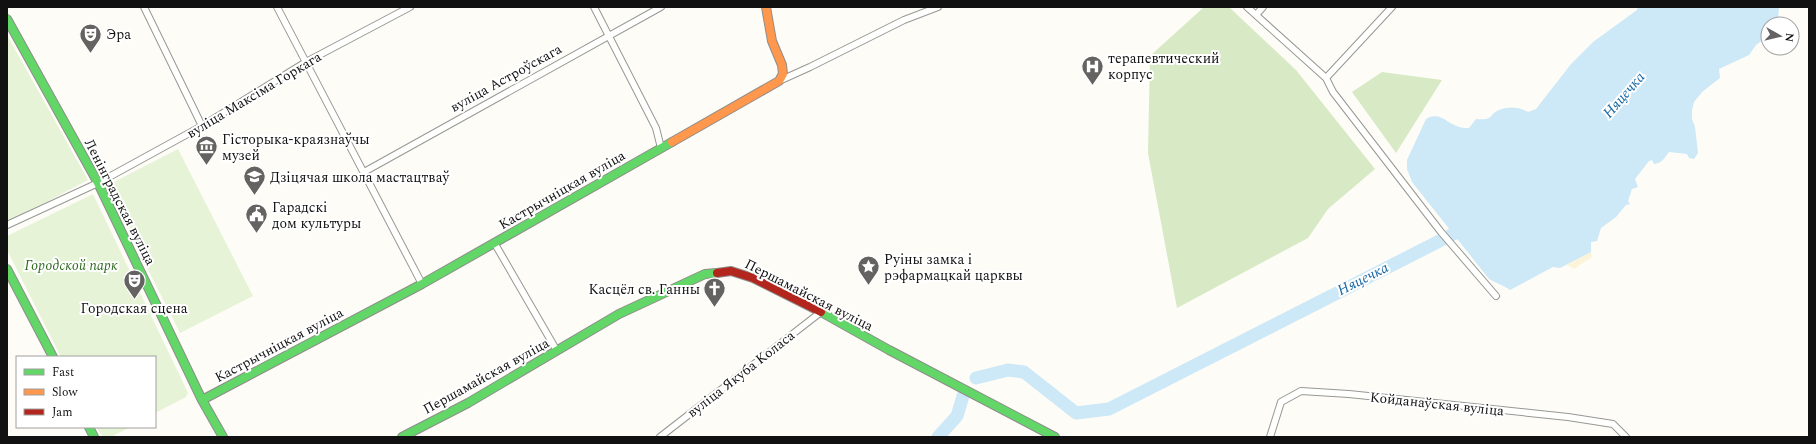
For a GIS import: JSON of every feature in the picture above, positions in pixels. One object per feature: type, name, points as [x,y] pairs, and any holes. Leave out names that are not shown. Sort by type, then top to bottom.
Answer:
[{"type":"street","points":[[144,7],[202,126]]},
{"type":"street","points":[[277,7],[422,284]]},
{"type":"street","name":"вуліца Максіма Горкага","points":[[7,225],[98,183],[202,126],[306,62],[410,7]]},
{"type":"street","points":[[594,7],[656,128],[661,148]]},
{"type":"street","name":"вуліца Астроўскага","points":[[364,172],[661,7]]},
{"type":"street","points":[[766,7],[772,41],[782,65],[783,74],[779,81]]},
{"type":"street","name":"Кастрычніцкая вуліца","points":[[202,400],[422,284],[779,81],[904,20],[938,7]]},
{"type":"street","points":[[1247,7],[1326,78],[1333,92],[1441,232],[1496,296]]},
{"type":"street","points":[[1256,15],[1263,7]]},
{"type":"street","points":[[1326,78],[1392,7]]},
{"type":"street","name":"Ленінградская вуліца","points":[[7,19],[98,183],[202,400],[223,437]]},
{"type":"street","points":[[494,244],[557,351]]},
{"type":"street","points":[[7,269],[51,356]]},
{"type":"street","name":"Першамайская вуліца","points":[[402,437],[468,403],[619,314],[704,274],[731,271],[754,278],[821,312],[889,350],[1055,437]]},
{"type":"street","name":"вуліца Якуба Коласа","points":[[660,437],[821,312]]},
{"type":"street","name":"Койданаўская вуліца","points":[[1270,437],[1281,402],[1301,391],[1349,394],[1568,417],[1613,424],[1626,437]]},
{"type":"street","points":[[90,428],[94,437]]},
{"type":"green space","points":[[1204,7],[1229,7],[1296,70],[1375,169],[1328,209],[1308,238],[1177,308],[1148,153],[1150,56]]},
{"type":"green space","points":[[7,35],[88,180],[7,223]]},
{"type":"green space","points":[[1382,72],[1442,80],[1396,153],[1352,92]]},
{"type":"green space","points":[[178,149],[253,296],[180,333],[106,186]]},
{"type":"green space","name":"Городской парк","points":[[93,194],[188,393],[186,397],[156,412],[156,356],[60,356],[7,250],[7,236]]},
{"type":"green space","points":[[97,428],[128,428],[111,437],[103,437]]},
{"type":"sand","points":[[1591,252],[1592,257],[1574,269],[1567,265]]},
{"type":"water","points":[[1638,7],[1779,7],[1778,16],[1760,16],[1760,42],[1749,55],[1719,69],[1720,78],[1702,92],[1694,102],[1692,119],[1695,127],[1698,153],[1694,159],[1689,158],[1687,154],[1669,152],[1659,163],[1654,164],[1652,160],[1649,161],[1635,179],[1638,187],[1632,189],[1628,201],[1630,204],[1626,205],[1616,217],[1601,228],[1597,241],[1591,242],[1591,252],[1560,268],[1553,267],[1510,290],[1489,279],[1412,182],[1407,169],[1407,160],[1426,119],[1431,117],[1435,116],[1443,118],[1459,127],[1469,128],[1476,119],[1489,118],[1496,112],[1506,108],[1521,109],[1528,112],[1536,109],[1571,64],[1593,42],[1637,10]]},
{"type":"waterway","name":"Няцечка","points":[[976,378],[1008,370],[1024,372],[1076,413],[1109,409],[1469,226]]},
{"type":"waterway","name":"Няцечка","points":[[938,437],[957,416],[963,396]]},
{"type":"traffic: fast","points":[[7,19],[98,183],[202,400],[223,437]]},
{"type":"traffic: fast","points":[[202,400],[422,284],[672,142]]},
{"type":"traffic: fast","points":[[7,269],[52,356]]},
{"type":"traffic: fast","points":[[402,437],[468,403],[619,314],[705,274],[717,273]]},
{"type":"traffic: fast","points":[[821,312],[889,350],[1055,437]]},
{"type":"traffic: fast","points":[[90,428],[94,437]]},
{"type":"traffic: slow","points":[[672,142],[779,81],[783,74],[782,65],[772,41],[766,7]]},
{"type":"traffic: jam","points":[[717,273],[731,271],[753,278],[821,312]]},
{"type":"place","name":"Эра","points":[[91,54]]},
{"type":"place","name":"терапевтический корпус","points":[[1093,86]]},
{"type":"place","name":"Гісторыка-краязнаўчы музей","points":[[206,166]]},
{"type":"place","name":"Дзіцячая школа мастацтваў","points":[[255,196]]},
{"type":"place","name":"Гарадскі дом культуры","points":[[256,234]]},
{"type":"place","name":"Руіны замка і рэфармацкай царквы","points":[[868,286]]},
{"type":"place","name":"Городская сцена","points":[[134,300]]},
{"type":"place","name":"Касцёл св. Ганны","points":[[715,308]]}]
